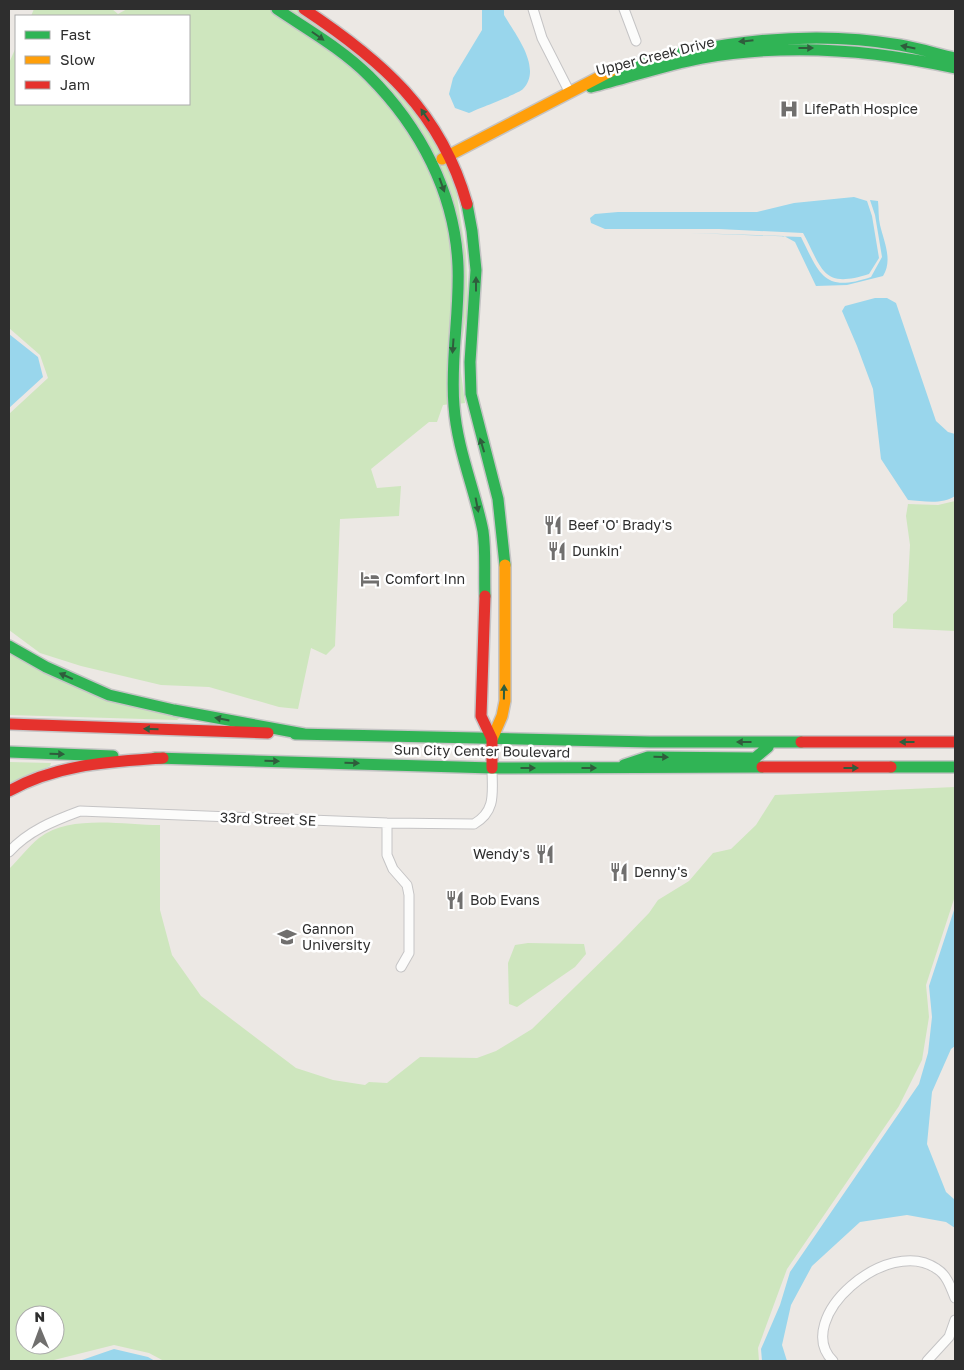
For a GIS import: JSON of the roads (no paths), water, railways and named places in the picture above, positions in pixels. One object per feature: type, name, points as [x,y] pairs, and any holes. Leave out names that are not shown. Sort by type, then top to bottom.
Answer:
[{"type":"main road","points":[[277,9],[340,52],[368,75],[416,130],[434,163],[445,194],[455,237],[458,302],[452,380],[455,418],[483,533],[485,598],[482,716],[492,739]]},
{"type":"main road","points":[[304,9],[379,61],[406,89],[425,114],[449,155],[470,214],[474,242],[476,286],[469,366],[471,393],[477,429],[497,497],[504,533],[507,567],[504,707],[492,739],[492,768]]},
{"type":"main road","name":"Upper Creek Drive","points":[[434,163],[610,72],[660,56],[733,42],[765,39],[860,41],[899,45],[955,58]]},
{"type":"main road","name":"Upper Creek Drive","points":[[570,93],[674,64],[734,53],[773,49],[854,50],[896,55],[955,68]]},
{"type":"main road","points":[[9,646],[46,667],[109,694],[174,710],[304,734]]},
{"type":"main road","name":"Sun City Center Boulevard","points":[[9,724],[492,739],[955,742]]},
{"type":"main road","points":[[614,768],[648,757],[755,758],[768,748],[770,742]]},
{"type":"main road","name":"Sun City Center Boulevard","points":[[9,752],[492,768],[955,768]]},
{"type":"main road","points":[[9,791],[24,781],[68,766],[163,758]]},
{"type":"street","points":[[533,9],[542,38],[570,93]]},
{"type":"street","points":[[624,9],[636,41]]},
{"type":"street","name":"33rd Street SE","points":[[9,852],[18,842],[48,823],[80,811],[387,823],[474,824],[484,819],[491,809],[492,768]]},
{"type":"street","points":[[387,823],[387,855],[393,869],[407,885],[409,895],[409,952],[401,967]]},
{"type":"street","points":[[833,1361],[829,1357],[824,1344],[824,1331],[828,1315],[848,1288],[863,1275],[894,1262],[912,1260],[938,1269],[952,1280],[955,1298]]},
{"type":"street","points":[[927,1361],[949,1337],[955,1320]]},
{"type":"water","points":[[482,9],[504,9],[504,15],[525,51],[530,71],[528,81],[523,89],[469,113],[455,108],[449,94],[453,78],[482,30]]},
{"type":"water","points":[[854,197],[867,201],[872,216],[879,258],[869,274],[842,279],[826,273],[820,266],[803,233],[719,229],[605,229],[591,223],[590,218],[595,214],[618,212],[757,212],[794,203]]},
{"type":"water","points":[[870,200],[878,201],[879,222],[888,257],[886,270],[883,276],[847,285],[816,286],[795,242],[785,236],[801,237],[819,271],[833,281],[843,283],[871,277],[882,257],[875,215]]},
{"type":"water","points":[[875,298],[887,298],[896,303],[936,421],[948,432],[955,434],[955,496],[950,499],[932,502],[908,500],[881,459],[873,389],[842,311],[845,306]]},
{"type":"water","points":[[9,334],[38,357],[43,377],[9,408]]},
{"type":"water","points":[[955,907],[955,1046],[951,1049],[932,1092],[927,1144],[946,1192],[955,1200],[955,1228],[946,1222],[907,1215],[860,1222],[812,1266],[791,1305],[782,1345],[787,1361],[762,1361],[761,1349],[780,1305],[790,1272],[919,1084],[928,1053],[932,1017],[929,986]]},
{"type":"water","points":[[114,1349],[148,1357],[155,1361],[79,1361]]},
{"type":"place","name":"LifePath Hospice","points":[[789,109]]},
{"type":"place","name":"Beef 'O' Brady's","points":[[553,525]]},
{"type":"place","name":"Dunkin'","points":[[557,551]]},
{"type":"place","name":"Comfort Inn","points":[[370,579]]},
{"type":"place","name":"Wendy's","points":[[545,854]]},
{"type":"place","name":"Denny's","points":[[619,872]]},
{"type":"place","name":"Bob Evans","points":[[455,900]]},
{"type":"place","name":"Gannon University","points":[[287,937]]}]
